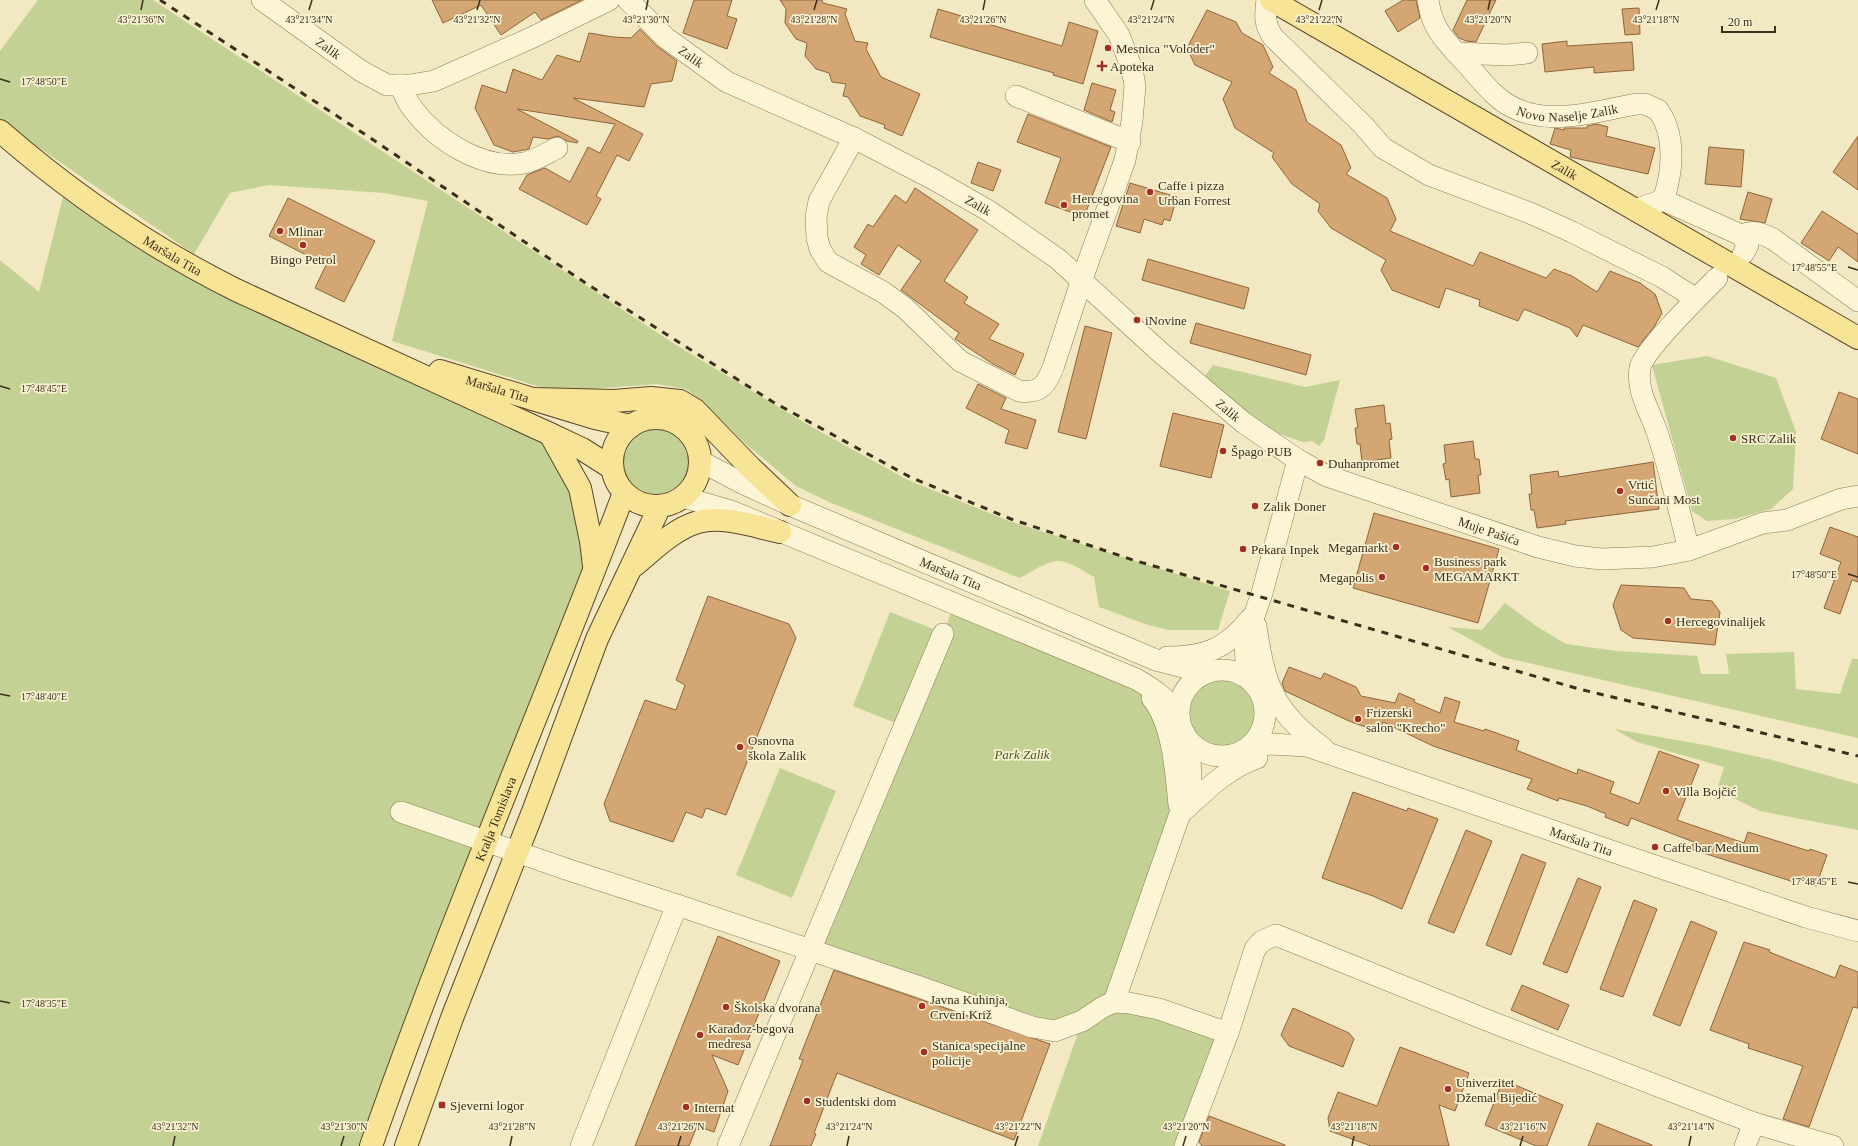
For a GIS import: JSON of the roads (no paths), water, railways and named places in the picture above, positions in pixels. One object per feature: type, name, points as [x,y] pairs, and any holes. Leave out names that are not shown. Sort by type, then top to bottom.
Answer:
[{"type":"main road","name":"Zalik","points":[[1271,0],[1858,338]]},
{"type":"main road","name":"Maršala Tita","points":[[0,131],[66,185],[200,272],[236,290],[550,434],[582,450],[612,468]]},
{"type":"main road","name":"Maršala Tita","points":[[364,348],[595,418],[631,426]]},
{"type":"main road","points":[[533,398],[614,401],[651,398],[680,400],[695,410],[750,467],[790,504]]},
{"type":"main road","points":[[656,418],[670,420],[682,427],[691,436],[697,448],[700,461],[695,481],[683,497],[672,503],[660,506],[647,506],[634,501],[624,493],[616,481],[612,468],[612,455],[622,434],[631,426],[643,420],[656,418]]},
{"type":"main road","points":[[550,434],[580,488],[591,541],[594,566]]},
{"type":"main road","name":"Kralja Tomislava","points":[[370,1146],[444,947],[624,493]]},
{"type":"main road","points":[[406,1146],[455,1010],[517,852],[597,639],[660,506]]},
{"type":"main road","points":[[629,569],[679,531],[699,522],[728,521],[780,532]]},
{"type":"street","name":"Zalik","points":[[262,0],[361,71],[387,85],[434,81],[531,38],[609,0]]},
{"type":"street","name":"Zalik","points":[[628,0],[666,38],[727,82],[854,138],[933,179],[989,211],[1058,259],[1082,279],[1160,352],[1244,423],[1298,460]]},
{"type":"street","points":[[854,138],[819,201],[816,217],[817,238],[820,249],[828,262],[883,292],[905,308],[960,362],[1019,391],[1029,392],[1047,383],[1130,142],[1135,86],[1132,69],[1119,35],[1100,5],[1095,0]]},
{"type":"street","points":[[1267,0],[1265,18],[1268,29],[1273,37],[1363,125],[1383,148],[1429,175],[1530,213],[1572,232],[1662,277],[1696,299]]},
{"type":"street","name":"Novo Naselje Zalik","points":[[1426,3],[1433,24],[1456,53],[1495,95],[1524,113],[1542,117],[1564,117],[1637,104],[1645,104],[1658,110],[1666,128],[1670,148],[1671,167],[1669,184],[1663,200]]},
{"type":"street","points":[[1456,53],[1507,55],[1527,52]]},
{"type":"street","points":[[400,85],[412,108],[429,128],[466,154],[500,164],[524,163],[558,148]]},
{"type":"street","points":[[1016,96],[1130,142]]},
{"type":"street","points":[[1635,210],[1663,200],[1742,244],[1751,231],[1762,233],[1773,238],[1858,301]]},
{"type":"street","points":[[1689,550],[1657,432],[1643,400],[1640,367],[1647,354],[1696,299],[1717,278]]},
{"type":"street","points":[[1250,680],[1246,661],[1245,642],[1262,593],[1298,460]]},
{"type":"street","name":"Muje Pašića","points":[[1298,460],[1327,476],[1538,548],[1575,556],[1601,559],[1628,559],[1689,550],[1763,523],[1787,520],[1841,499],[1858,496]]},
{"type":"street","name":"Maršala Tita","points":[[700,461],[742,483],[790,504],[1149,657],[1182,668],[1210,672]]},
{"type":"street","name":"Maršala Tita","points":[[683,497],[731,511],[1136,679],[1158,691],[1170,703],[1182,726]]},
{"type":"street","points":[[1149,657],[1189,657],[1205,653],[1225,644],[1255,614]]},
{"type":"street","points":[[1255,614],[1260,655],[1266,677],[1281,709],[1301,732],[1333,755]]},
{"type":"street","points":[[728,1146],[943,634]]},
{"type":"street","points":[[1114,1002],[1191,782],[1190,758],[1182,726],[1180,704],[1185,691],[1194,680],[1210,672],[1245,642]]},
{"type":"street","points":[[1191,782],[1210,768],[1238,753],[1255,741],[1262,729],[1265,716],[1264,702],[1259,690],[1250,680],[1233,671],[1210,672]]},
{"type":"street","points":[[1136,679],[1157,704],[1165,724],[1175,762],[1180,813]]},
{"type":"street","name":"Maršala Tita","points":[[1264,702],[1276,719],[1288,732],[1307,746]]},
{"type":"street","points":[[1182,726],[1192,744],[1204,752],[1217,756],[1238,753]]},
{"type":"street","name":"Maršala Tita","points":[[1238,753],[1270,744],[1307,746],[1799,914],[1858,931]]},
{"type":"street","points":[[1180,813],[1234,769],[1255,759],[1282,753],[1300,752],[1333,755]]},
{"type":"street","points":[[401,812],[811,950],[1032,1027],[1055,1030],[1082,1021],[1103,1007],[1114,1002],[1129,1003],[1159,1009],[1228,1033]]},
{"type":"street","points":[[581,1146],[677,905]]},
{"type":"street","points":[[1185,1146],[1228,1033],[1255,949],[1262,941],[1276,935],[1494,1023],[1754,1124],[1833,1146]]},
{"type":"street","points":[[1745,1146],[1754,1124]]},
{"type":"railway","points":[[160,0],[366,135],[587,284],[773,402],[910,477],[1011,519],[1133,560],[1579,689],[1858,756]]},
{"type":"place","name":"Mesnica \"Voloder\"","points":[[1108,48]]},
{"type":"place","name":"Apoteka","points":[[1102,66]]},
{"type":"place","name":"Caffe i pizza Urban Forrest","points":[[1150,192]]},
{"type":"place","name":"Hercegovina promet","points":[[1064,205]]},
{"type":"place","name":"Mlinar","points":[[280,231]]},
{"type":"place","name":"Bingo Petrol","points":[[303,245]]},
{"type":"place","name":"iNovine","points":[[1137,320]]},
{"type":"place","name":"SRC Zalik","points":[[1733,438]]},
{"type":"place","name":"Špago PUB","points":[[1223,451]]},
{"type":"place","name":"Duhanpromet","points":[[1320,463]]},
{"type":"place","name":"Vrtić Sunčani Most","points":[[1620,491]]},
{"type":"place","name":"Zalik Doner","points":[[1255,506]]},
{"type":"place","name":"Megamarkt","points":[[1396,547]]},
{"type":"place","name":"Pekara Inpek","points":[[1243,549]]},
{"type":"place","name":"Business park MEGAMARKT","points":[[1426,568]]},
{"type":"place","name":"Megapolis","points":[[1382,577]]},
{"type":"place","name":"Hercegovinalijek","points":[[1668,621]]},
{"type":"place","name":"Frizerski salon \"Krecho\"","points":[[1358,719]]},
{"type":"place","name":"Osnovna škola Zalik","points":[[740,747]]},
{"type":"place","name":"Villa Bojčić","points":[[1666,791]]},
{"type":"place","name":"Caffe bar Medium","points":[[1655,847]]},
{"type":"place","name":"Javna Kuhinja, Crveni Križ","points":[[922,1006]]},
{"type":"place","name":"Školska dvorana","points":[[726,1007]]},
{"type":"place","name":"Karađoz-begova medresa","points":[[700,1035]]},
{"type":"place","name":"Stanica specijalne policije","points":[[924,1052]]},
{"type":"place","name":"Univerzitet Džemal Bijedić","points":[[1448,1089]]},
{"type":"place","name":"Studentski dom","points":[[807,1101]]},
{"type":"place","name":"Sjeverni logor","points":[[442,1105]]},
{"type":"place","name":"Internat","points":[[686,1107]]},
{"type":"park label","name":"Park Zalik","points":[[1022,754]]}]
